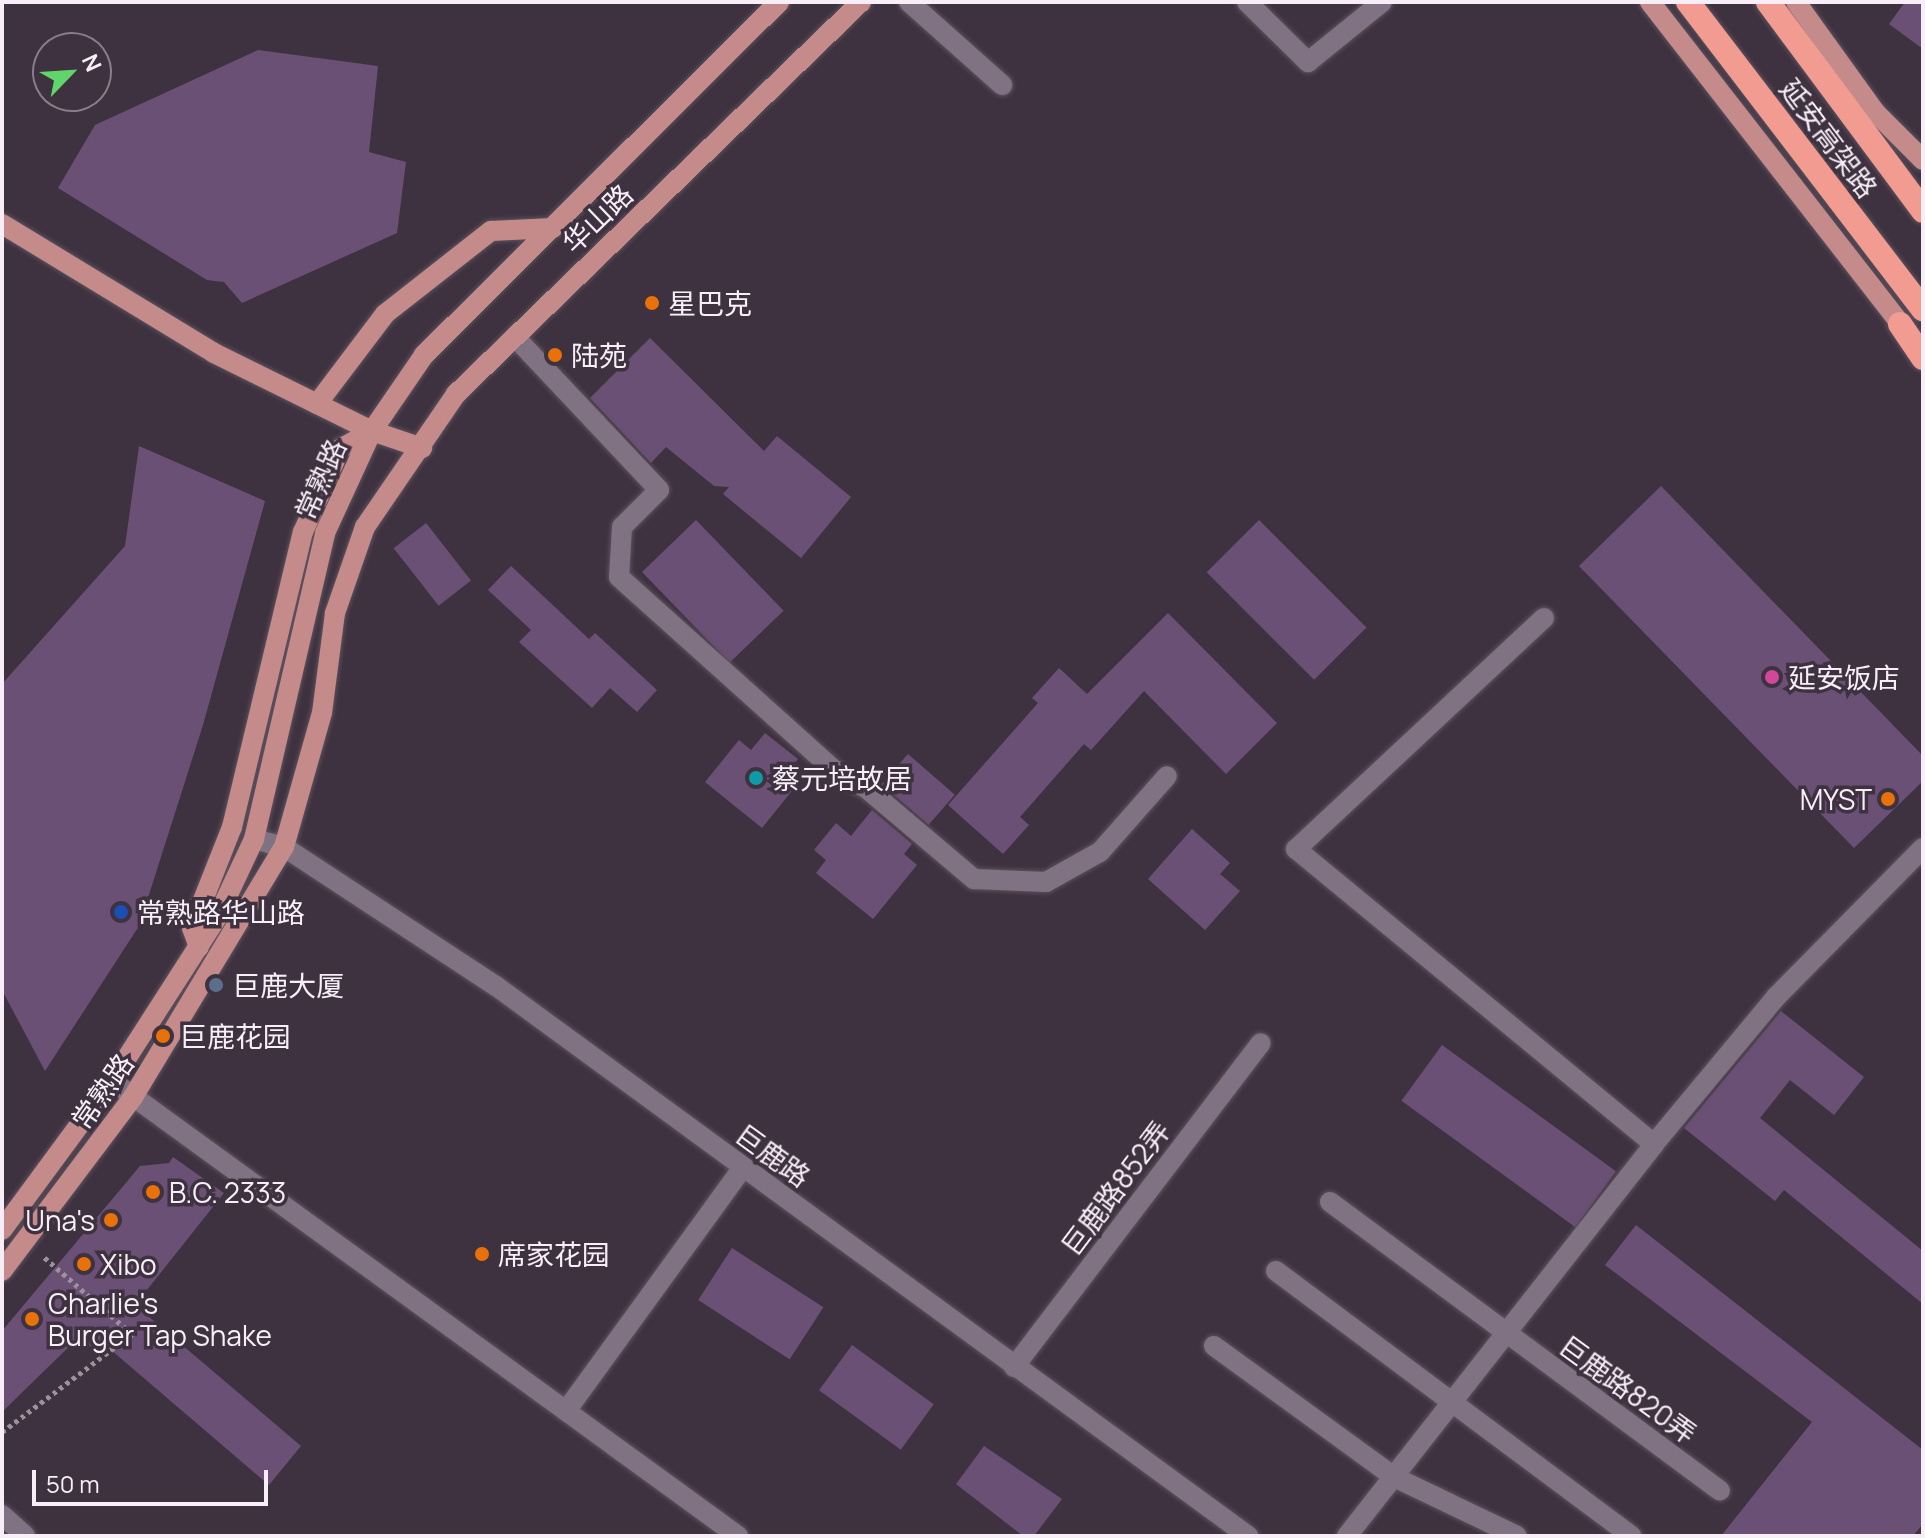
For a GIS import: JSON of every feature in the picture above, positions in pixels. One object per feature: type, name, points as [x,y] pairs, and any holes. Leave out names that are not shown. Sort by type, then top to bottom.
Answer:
[{"type":"highway","name":"延安高架路","points":[[1688,2],[1923,309]]},
{"type":"highway","name":"延安高架路","points":[[1768,2],[1923,211]]},
{"type":"highway","points":[[1900,324],[1923,358]]},
{"type":"main road","name":"华山路","points":[[372,431],[424,355],[779,2]]},
{"type":"main road","name":"华山路","points":[[422,448],[456,394],[861,2]]},
{"type":"main road","points":[[1650,2],[1900,324],[1923,349]]},
{"type":"main road","points":[[1796,2],[1875,112],[1923,160]]},
{"type":"main road","points":[[2,224],[214,353],[372,431],[422,448]]},
{"type":"main road","points":[[317,404],[385,314],[491,231],[553,228]]},
{"type":"main road","points":[[1900,324],[1923,368]]},
{"type":"main road","name":"常熟路","points":[[2,1230],[112,1081],[199,947],[254,839],[325,533],[372,431]]},
{"type":"main road","name":"常熟路","points":[[199,947],[192,928],[232,827],[303,532],[340,449],[372,431]]},
{"type":"main road","name":"常熟路","points":[[2,1271],[27,1242],[133,1097],[284,847],[322,713],[335,613],[365,527],[422,448]]},
{"type":"street","points":[[909,2],[1002,85]]},
{"type":"street","points":[[1247,2],[1308,62],[1382,2]]},
{"type":"street","points":[[515,337],[659,490],[622,527],[619,577],[844,779],[865,787],[974,879],[1046,882],[1100,852],[1167,776]]},
{"type":"street","points":[[1544,618],[1296,849],[1654,1144]]},
{"type":"street","name":"巨鹿路","points":[[254,839],[284,847],[496,986],[1248,1536]]},
{"type":"street","points":[[1347,1536],[1503,1331],[1776,997],[1923,848]]},
{"type":"street","name":"巨鹿路852弄","points":[[1014,1367],[1261,1043]]},
{"type":"street","points":[[112,1081],[738,1536]]},
{"type":"street","points":[[566,1411],[743,1167]]},
{"type":"street","name":"巨鹿路820弄","points":[[1330,1202],[1720,1491]]},
{"type":"street","points":[[1276,1271],[1631,1536]]},
{"type":"street","points":[[1214,1346],[1394,1477],[1517,1536]]},
{"type":"street","points":[[2,1515],[25,1536]]},
{"type":"path","points":[[2,1432],[132,1334],[27,1242]]},
{"type":"building","points":[[1905,2],[1923,2],[1923,49],[1889,24]]},
{"type":"building","points":[[258,50],[378,66],[369,152],[406,162],[397,233],[242,303],[224,282],[207,280],[58,188],[95,125]]},
{"type":"building","points":[[650,338],[764,451],[777,436],[851,497],[801,558],[723,494],[729,487],[714,486],[666,447],[651,463],[590,398]]},
{"type":"building","points":[[139,446],[265,501],[203,725],[139,926],[45,1071],[2,990],[2,684],[125,546]]},
{"type":"building","points":[[1661,486],[1923,756],[1923,781],[1854,848],[1579,566]]},
{"type":"building","points":[[696,520],[784,611],[730,663],[642,572]]},
{"type":"building","points":[[1259,520],[1366,627],[1314,680],[1207,572]]},
{"type":"building","points":[[426,523],[471,581],[439,606],[394,548]]},
{"type":"building","points":[[511,566],[589,639],[595,633],[657,690],[637,712],[610,688],[592,708],[519,642],[531,630],[488,590]]},
{"type":"building","points":[[1168,613],[1277,723],[1226,774],[1144,691],[1091,750],[1084,744],[1020,817],[1029,825],[1003,854],[948,805],[1038,703],[1032,698],[1059,668],[1087,694]]},
{"type":"building","points":[[765,733],[798,759],[783,777],[795,787],[762,828],[705,782],[739,740],[751,750]]},
{"type":"building","points":[[908,754],[955,795],[929,825],[882,784]]},
{"type":"building","points":[[872,810],[912,844],[904,854],[917,865],[873,919],[816,873],[826,860],[814,850],[836,823],[851,836]]},
{"type":"building","points":[[1192,829],[1230,863],[1220,874],[1240,891],[1205,930],[1148,879]]},
{"type":"building","points":[[1781,1011],[1864,1077],[1834,1115],[1790,1080],[1760,1118],[1923,1251],[1923,1304],[1784,1190],[1775,1201],[1684,1128]]},
{"type":"building","points":[[1442,1045],[1616,1171],[1575,1227],[1401,1101]]},
{"type":"building","points":[[173,1157],[224,1193],[135,1305],[301,1446],[269,1485],[104,1344],[98,1352],[79,1337],[2,1412],[2,1331],[140,1166],[169,1163]]},
{"type":"building","points":[[1636,1225],[1923,1450],[1923,1524],[1913,1536],[1721,1536],[1812,1422],[1605,1265]]},
{"type":"building","points":[[732,1248],[823,1307],[790,1359],[698,1300]]},
{"type":"building","points":[[852,1345],[934,1404],[901,1450],[819,1390]]},
{"type":"building","points":[[984,1446],[1062,1499],[1034,1536],[1023,1536],[956,1484]]},
{"type":"place","name":"星巴克","points":[[652,303]]},
{"type":"place","name":"陆苑","points":[[555,355]]},
{"type":"place","name":"延安饭店","points":[[1772,677]]},
{"type":"place","name":"蔡元培故居","points":[[756,778]]},
{"type":"place","name":"MYST","points":[[1888,799]]},
{"type":"place","name":"常熟路华山路","points":[[121,912]]},
{"type":"place","name":"巨鹿大厦","points":[[216,985]]},
{"type":"place","name":"巨鹿花园","points":[[163,1036]]},
{"type":"place","name":"B.C. 2333","points":[[153,1192]]},
{"type":"place","name":"Una's","points":[[111,1220]]},
{"type":"place","name":"席家花园","points":[[482,1254]]},
{"type":"place","name":"Xibo","points":[[84,1264]]},
{"type":"place","name":"Charlie's Burger Tap Shake","points":[[32,1319]]}]
